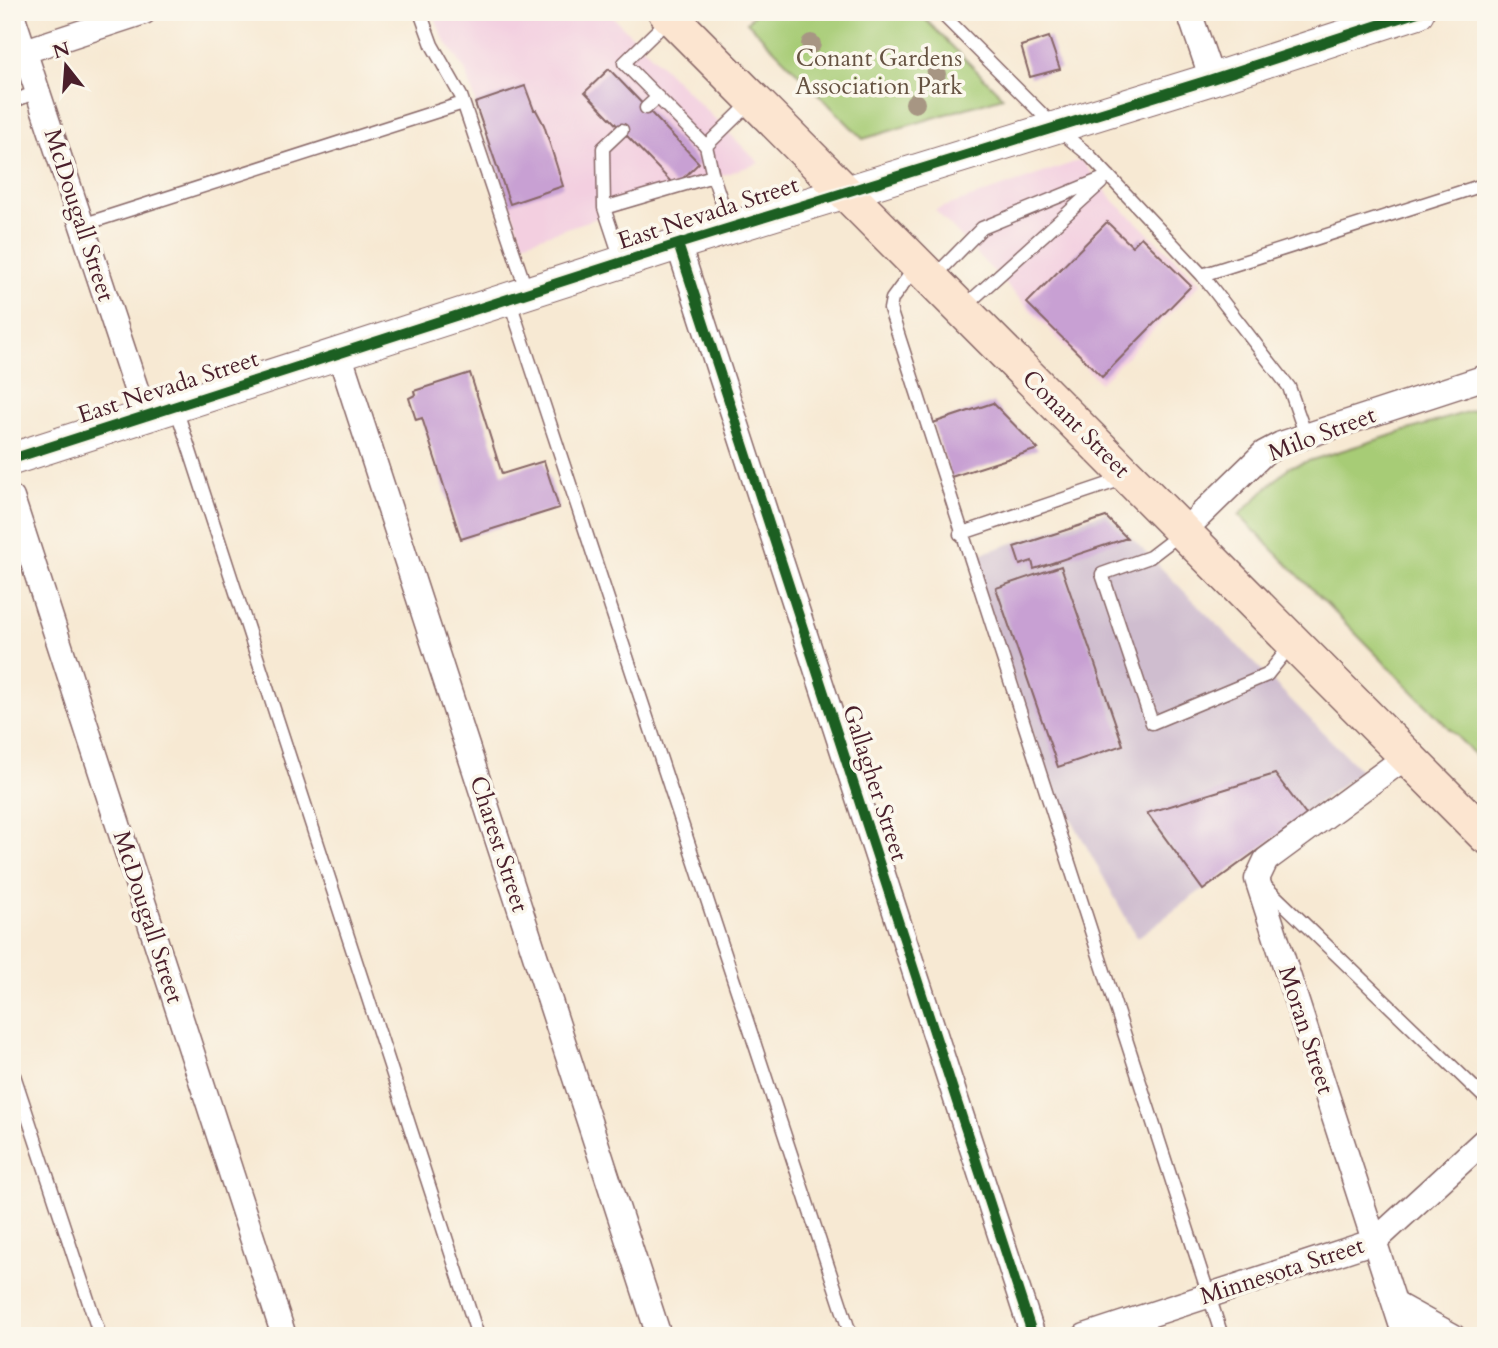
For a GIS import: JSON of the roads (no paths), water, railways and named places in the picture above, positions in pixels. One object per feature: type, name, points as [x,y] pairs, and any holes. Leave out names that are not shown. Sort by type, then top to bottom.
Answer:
[{"type":"main road","name":"Conant Street","points":[[671,14],[844,192],[1486,835]]},
{"type":"street","points":[[25,51],[144,12]]},
{"type":"street","points":[[1189,12],[1212,79]]},
{"type":"street","name":"East Nevada Street","points":[[12,460],[730,227],[1212,79],[1418,12]]},
{"type":"street","name":"McDougall Street","points":[[12,14],[145,416]]},
{"type":"street","name":"Gallagher Street","points":[[678,244],[1032,1336]]},
{"type":"street","name":"Charest Street","points":[[339,353],[659,1336]]},
{"type":"street","name":"Milo Street","points":[[1183,532],[1264,453],[1306,436],[1486,376]]},
{"type":"street","name":"McDougall Street","points":[[12,498],[284,1336]]},
{"type":"street","points":[[1257,879],[1266,860],[1407,756]]},
{"type":"street","name":"Moran Street","points":[[1257,879],[1405,1336]]},
{"type":"street","name":"Minnesota Street","points":[[1085,1336],[1374,1241],[1486,1139]]},
{"type":"street","points":[[1395,1304],[1453,1336]]},
{"type":"lane","points":[[420,12],[432,45],[463,103],[518,295],[850,1336]]},
{"type":"lane","points":[[940,12],[1055,127],[1109,176],[1202,275],[1289,387],[1306,436]]},
{"type":"lane","points":[[671,14],[624,63],[706,146],[730,227]]},
{"type":"lane","points":[[12,102],[38,91]]},
{"type":"lane","points":[[646,108],[658,97]]},
{"type":"lane","points":[[706,146],[753,100]]},
{"type":"lane","points":[[82,226],[463,103]]},
{"type":"lane","points":[[622,130],[603,148],[604,208],[622,262]]},
{"type":"lane","points":[[604,208],[713,176]]},
{"type":"lane","points":[[1109,176],[982,228],[892,299],[890,309],[960,534],[1222,1336]]},
{"type":"lane","points":[[962,309],[1109,176]]},
{"type":"lane","points":[[1202,275],[1486,184]]},
{"type":"lane","points":[[175,407],[478,1336]]},
{"type":"lane","points":[[960,534],[1129,477]]},
{"type":"lane","points":[[1183,532],[1150,557],[1102,574],[1152,723],[1266,674],[1293,642]]},
{"type":"lane","points":[[1257,879],[1486,1099]]},
{"type":"lane","points":[[12,1069],[100,1336]]},
{"type":"park label","name":"Conant Gardens Association Park","points":[[879,72]]}]
